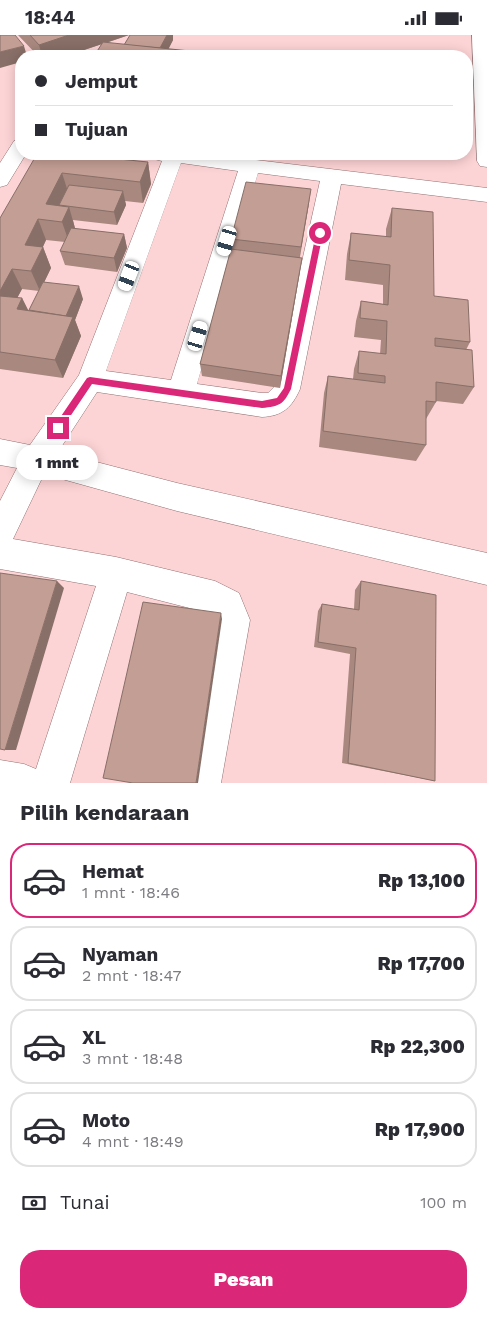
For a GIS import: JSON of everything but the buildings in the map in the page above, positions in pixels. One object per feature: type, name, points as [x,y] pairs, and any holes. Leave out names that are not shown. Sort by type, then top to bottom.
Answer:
[{"type":"street","points":[[482,43],[487,161]]},
{"type":"street","points":[[0,142],[15,144]]},
{"type":"street","points":[[0,179],[15,155]]},
{"type":"street","points":[[0,532],[37,459],[90,380],[164,160]]},
{"type":"street","points":[[181,393],[251,160]]},
{"type":"street","points":[[256,160],[332,175],[487,195]]},
{"type":"street","points":[[90,380],[262,405],[276,403],[284,396],[287,389],[332,175]]},
{"type":"street","points":[[0,452],[37,459],[177,497],[487,569]]},
{"type":"street","points":[[0,553],[116,573],[215,598],[227,605],[231,613],[232,628],[202,783]]},
{"type":"street","points":[[51,783],[116,573]]},
{"type":"street","points":[[0,779],[24,783]]},
{"type":"route","points":[[58,428],[90,380],[262,405],[269,405],[280,401],[287,389],[320,233]]}]
